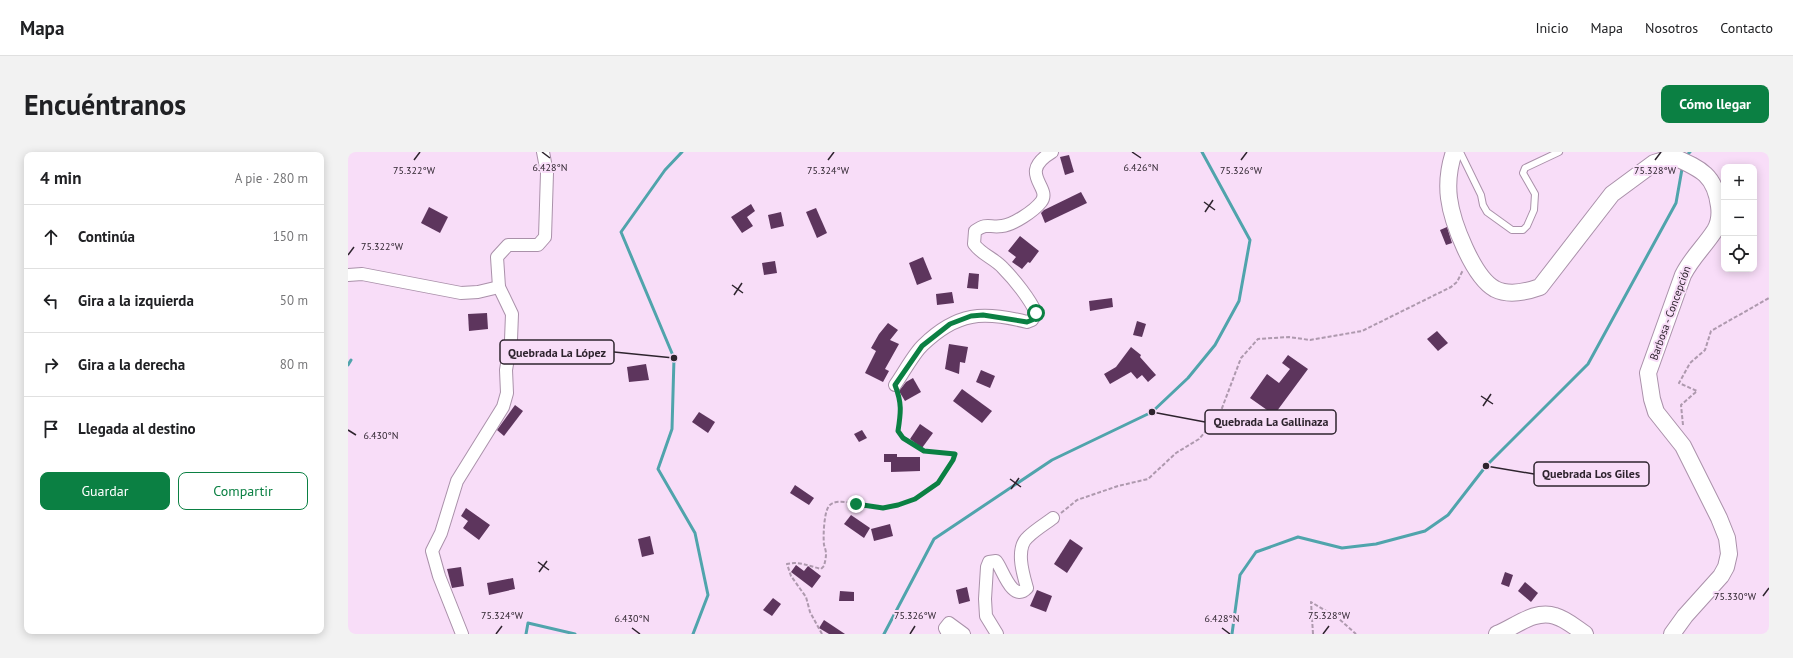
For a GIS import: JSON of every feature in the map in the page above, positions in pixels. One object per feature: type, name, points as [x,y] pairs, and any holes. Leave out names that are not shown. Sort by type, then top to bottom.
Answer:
[{"type":"main road","name":"Barbosa - Concepción","points":[[1454,152],[1448,170],[1449,197],[1453,218],[1472,264],[1486,283],[1496,290],[1510,293],[1529,291],[1540,287],[1612,194],[1654,163],[1674,157],[1691,164],[1711,179],[1717,192],[1720,212],[1716,228],[1690,260],[1682,275],[1648,373],[1652,399],[1656,412],[1684,446],[1720,518],[1727,538],[1729,554],[1726,567],[1721,576],[1685,616],[1672,634]]},
{"type":"main road","points":[[1497,634],[1528,618],[1542,614],[1555,615],[1585,634]]},
{"type":"street","points":[[462,634],[439,576],[432,551],[441,533],[457,481],[502,407],[507,393],[506,370],[511,340],[512,314],[499,288],[497,257],[508,245],[538,245],[545,236],[547,173],[543,152]]},
{"type":"street","points":[[895,385],[922,346],[950,324],[971,316],[983,315],[1027,322],[1032,320],[1036,313],[1033,306],[1002,267],[979,252],[974,244],[975,231],[984,225],[1002,226],[1024,217],[1042,201],[1044,193],[1035,175],[1036,167],[1044,157],[1052,152]]},
{"type":"street","points":[[348,275],[362,274],[461,293],[478,292],[499,288]]},
{"type":"street","points":[[997,634],[986,616],[985,592],[989,562],[996,561],[1000,564],[1009,586],[1019,591],[1025,591],[1028,588],[1022,570],[1021,552],[1026,538],[1053,518]]},
{"type":"street","points":[[948,634],[945,628],[949,623],[964,634]]},
{"type":"lane","points":[[1460,152],[1481,195],[1483,205],[1487,212],[1512,230],[1519,230],[1527,226],[1534,210],[1535,194],[1523,173],[1525,168],[1559,152]]},
{"type":"path","points":[[1053,518],[1077,500],[1148,479],[1176,453],[1199,440],[1219,416],[1241,358],[1258,339],[1289,336],[1310,340],[1362,331],[1451,287],[1457,282],[1462,271],[1472,264]]},
{"type":"path","points":[[1683,427],[1681,405],[1697,391],[1679,383],[1690,363],[1705,350],[1711,331],[1769,298]]},
{"type":"path","points":[[822,634],[810,612],[806,597],[791,576],[787,564],[794,562],[801,563],[821,569],[824,566],[826,553],[824,531],[828,508],[831,503],[840,502],[883,508],[915,499],[938,483],[953,460],[955,454],[924,451],[911,444],[900,435],[898,431],[901,406],[900,397],[895,385]]},
{"type":"path","points":[[1313,634],[1311,602],[1338,618],[1356,634]]},
{"type":"building","points":[[1069,155],[1074,172],[1065,175],[1060,157]]},
{"type":"building","points":[[1081,192],[1087,203],[1045,223],[1041,213],[1044,210]]},
{"type":"building","points":[[751,204],[755,211],[747,217],[753,226],[742,233],[731,217]]},
{"type":"building","points":[[429,207],[448,217],[440,233],[421,223]]},
{"type":"building","points":[[816,208],[827,233],[817,238],[806,212]]},
{"type":"building","points":[[781,212],[784,226],[771,229],[768,215]]},
{"type":"building","points":[[1447,227],[1452,243],[1446,245],[1440,230]]},
{"type":"building","points":[[1020,236],[1039,251],[1030,263],[1028,262],[1022,269],[1012,262],[1016,257],[1008,251]]},
{"type":"building","points":[[923,257],[932,279],[917,285],[909,263]]},
{"type":"building","points":[[775,261],[777,273],[764,275],[762,263]]},
{"type":"building","points":[[969,273],[979,274],[978,289],[967,288]]},
{"type":"building","points":[[952,292],[954,303],[937,305],[936,294]]},
{"type":"building","points":[[1112,298],[1113,307],[1090,311],[1089,301]]},
{"type":"building","points":[[487,313],[488,329],[469,331],[468,314]]},
{"type":"building","points":[[1137,321],[1146,324],[1142,337],[1133,335]]},
{"type":"building","points":[[888,323],[898,330],[890,340],[899,344],[885,369],[889,371],[883,382],[865,373],[876,351],[871,348],[879,334]]},
{"type":"building","points":[[1437,331],[1448,343],[1438,351],[1427,339]]},
{"type":"building","points":[[949,344],[968,347],[965,363],[960,362],[959,374],[945,369]]},
{"type":"building","points":[[1131,347],[1141,355],[1140,357],[1156,375],[1148,382],[1142,375],[1137,379],[1131,372],[1110,384],[1104,374],[1116,367]]},
{"type":"building","points":[[1288,355],[1308,369],[1274,415],[1250,398],[1267,374],[1279,383],[1290,369],[1282,363]]},
{"type":"building","points":[[646,364],[649,380],[629,382],[627,367]]},
{"type":"building","points":[[981,370],[995,376],[990,388],[976,382]]},
{"type":"building","points":[[913,378],[921,392],[905,401],[899,391],[906,382]]},
{"type":"building","points":[[962,389],[992,411],[982,423],[953,401]]},
{"type":"building","points":[[515,405],[523,411],[504,436],[497,430]]},
{"type":"building","points":[[699,412],[715,422],[708,433],[692,422]]},
{"type":"building","points":[[920,424],[933,433],[922,448],[910,439]]},
{"type":"building","points":[[862,430],[867,438],[859,442],[854,434]]},
{"type":"building","points":[[884,454],[897,454],[897,457],[920,457],[920,471],[891,472],[891,462],[884,462]]},
{"type":"building","points":[[795,485],[814,498],[809,505],[790,493]]},
{"type":"building","points":[[466,508],[490,525],[479,540],[463,528],[468,521],[461,516]]},
{"type":"building","points":[[851,515],[870,528],[864,538],[844,524]]},
{"type":"building","points":[[890,524],[893,536],[874,541],[871,529]]},
{"type":"building","points":[[650,536],[654,554],[642,557],[638,539]]},
{"type":"building","points":[[1070,539],[1083,548],[1067,573],[1054,564]]},
{"type":"building","points":[[796,565],[804,571],[808,566],[821,576],[812,588],[791,572]]},
{"type":"building","points":[[461,567],[464,586],[452,588],[447,569]]},
{"type":"building","points":[[1505,572],[1513,575],[1509,587],[1501,584]]},
{"type":"building","points":[[513,578],[515,589],[489,595],[487,583]]},
{"type":"building","points":[[1525,582],[1538,593],[1531,602],[1518,591]]},
{"type":"building","points":[[967,587],[970,601],[959,604],[956,590]]},
{"type":"building","points":[[1037,590],[1052,596],[1046,612],[1030,606]]},
{"type":"building","points":[[840,591],[854,592],[854,601],[839,601]]},
{"type":"building","points":[[773,598],[781,604],[772,616],[763,610]]},
{"type":"building","points":[[824,620],[845,634],[829,634],[819,628]]},
{"type":"waterway","points":[[682,152],[665,170],[621,232],[674,358],[672,429],[658,469],[695,533],[708,595],[693,634]]},
{"type":"waterway","points":[[884,634],[934,539],[1052,460],[1152,412],[1188,378],[1215,345],[1239,301],[1250,240],[1202,152]]},
{"type":"waterway","points":[[1232,634],[1240,575],[1256,552],[1298,537],[1342,548],[1376,544],[1425,531],[1448,515],[1486,466],[1588,364],[1676,203],[1682,169]]},
{"type":"waterway","points":[[348,365],[351,360]]},
{"type":"waterway","points":[[526,634],[528,623],[575,634]]},
{"type":"place","name":"Quebrada La López","points":[[674,358]]},
{"type":"place","name":"Quebrada La Gallinaza","points":[[1152,412]]},
{"type":"place","name":"Quebrada Los Giles","points":[[1486,466]]},
{"type":"route","points":[[856,504],[883,508],[915,499],[938,483],[953,460],[955,454],[924,451],[903,438],[898,431],[901,406],[900,397],[895,385],[922,346],[950,324],[971,316],[983,315],[1027,322],[1032,320],[1036,313]]}]
